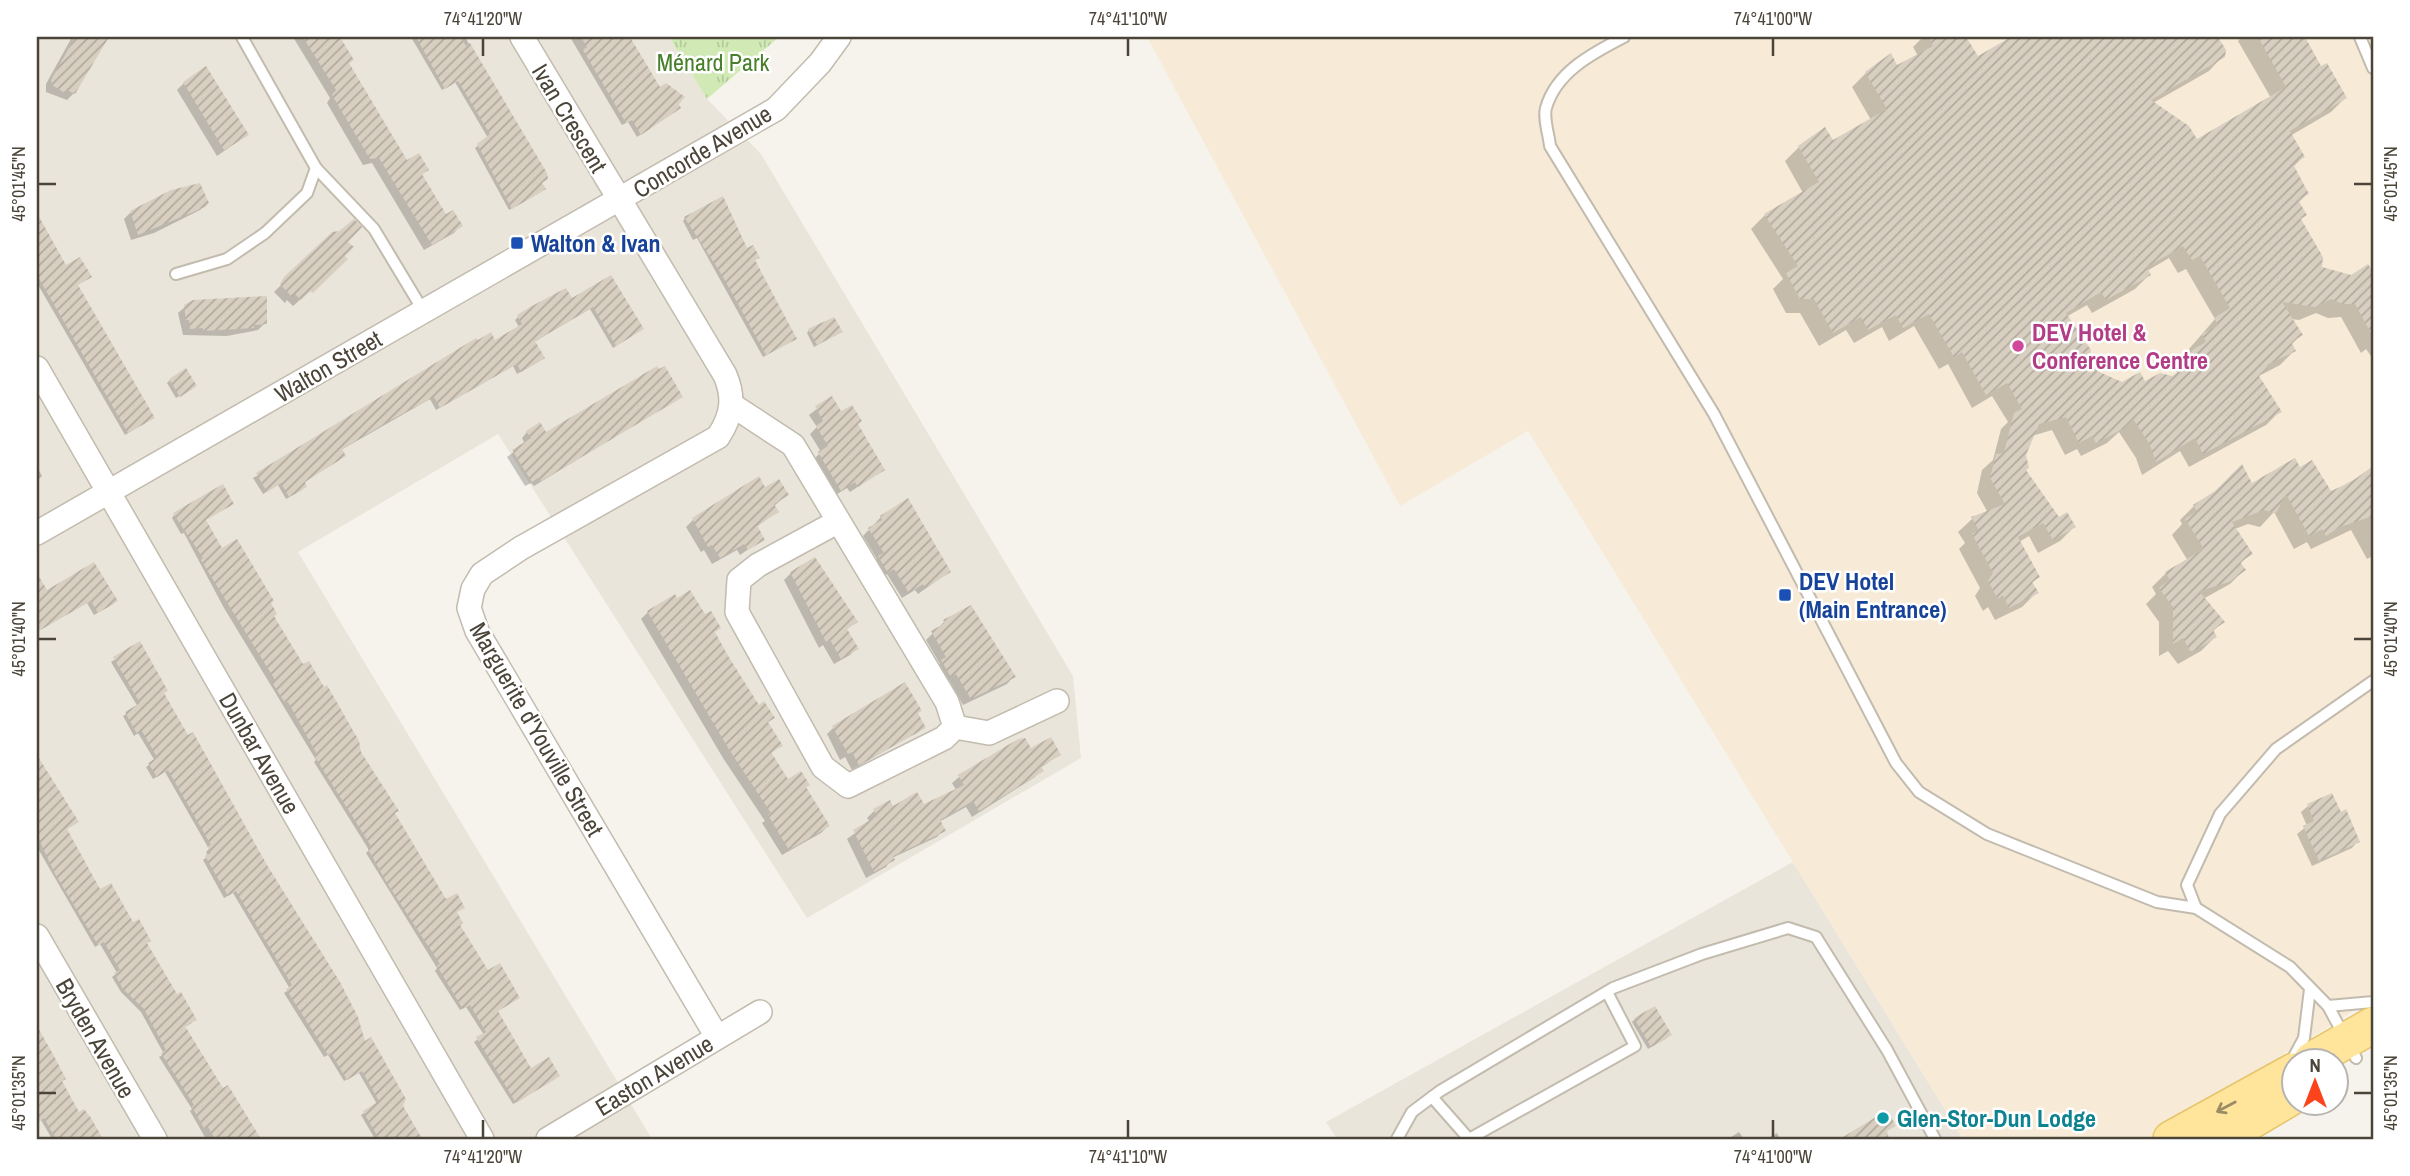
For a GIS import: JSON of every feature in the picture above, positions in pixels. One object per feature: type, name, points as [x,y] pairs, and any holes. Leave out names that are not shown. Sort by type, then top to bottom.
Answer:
[{"type":"main road","points":[[2171,1139],[2280,1084]]},
{"type":"main road","points":[[2221,1139],[2280,1089]]},
{"type":"street","name":"Ivan Crescent","points":[[522,37],[618,200]]},
{"type":"street","name":"Concorde Avenue","points":[[618,200],[776,108],[820,63],[839,37]]},
{"type":"street","name":"Walton Street","points":[[37,533],[618,200]]},
{"type":"street","points":[[618,200],[725,375],[731,389],[732,405],[793,445],[947,702],[955,727]]},
{"type":"street","name":"Dunbar Avenue","points":[[37,368],[482,1139]]},
{"type":"street","name":"Marguerite d'Youville Street","points":[[717,1037],[477,631],[469,608],[472,589],[482,574],[521,548],[718,436],[728,422],[732,405]]},
{"type":"street","points":[[837,522],[758,565],[739,580],[737,612],[823,767],[848,786],[944,738],[955,727]]},
{"type":"street","points":[[955,727],[989,733],[1057,701]]},
{"type":"street","name":"Bryden Avenue","points":[[37,936],[155,1139]]},
{"type":"street","name":"Easton Avenue","points":[[548,1139],[760,1012]]},
{"type":"lane","points":[[242,37],[316,168],[374,229],[424,312]]},
{"type":"lane","points":[[1624,37],[1592,54],[1559,81],[1545,110],[1550,146],[1714,414],[1896,762],[1919,792],[1987,834],[2157,902],[2196,908],[2290,967],[2328,1006],[2357,1048]]},
{"type":"lane","points":[[2360,37],[2373,68]]},
{"type":"lane","points":[[176,274],[227,259],[265,233],[307,193],[316,168]]},
{"type":"lane","points":[[2196,908],[2187,885],[2220,814],[2276,749],[2373,681]]},
{"type":"lane","points":[[1397,1139],[1412,1112],[1432,1097],[1607,992],[1702,954],[1788,928],[1816,937],[1886,1050],[1935,1139]]},
{"type":"lane","points":[[2302,1046],[2310,989]]},
{"type":"lane","points":[[1432,1097],[1469,1139],[1635,1046],[1607,992]]},
{"type":"lane","points":[[2328,1006],[2373,1002]]},
{"type":"shaded area","points":[[37,37],[669,37],[707,99],[761,154],[1073,676],[1081,758],[807,918],[498,434],[298,552],[652,1139],[37,1139]]},
{"type":"shaded area","points":[[1147,37],[2373,37],[2373,999],[2297,1046],[2280,1046],[2280,1056],[2146,1139],[1963,1139],[1528,431],[1400,506]]},
{"type":"shaded area","points":[[1793,862],[1963,1139],[1337,1139],[1326,1122]]},
{"type":"green space","name":"Ménard Park","points":[[669,37],[779,37],[707,99]]},
{"type":"building","points":[[75,37],[109,37],[75,94],[67,90],[65,93],[52,85],[51,80]]},
{"type":"building","points":[[303,37],[340,37],[354,60],[349,63],[407,160],[419,153],[429,170],[422,174],[446,214],[453,210],[463,226],[432,245],[379,158],[370,159],[332,95],[336,90]]},
{"type":"building","points":[[416,37],[460,37],[466,46],[470,43],[547,173],[548,179],[542,183],[546,189],[512,209],[477,144],[490,134],[458,81],[445,89]]},
{"type":"building","points":[[581,37],[630,37],[660,87],[666,83],[685,97],[679,104],[681,108],[641,135],[632,120],[626,123],[583,50],[587,47]]},
{"type":"building","name":"DEV Hotel & Conference Centre","points":[[1929,37],[1966,37],[1978,56],[2011,37],[2218,37],[2226,50],[2225,57],[2151,100],[2189,126],[2197,139],[2286,87],[2258,37],[2305,37],[2321,66],[2327,63],[2347,98],[2290,131],[2305,157],[2293,164],[2309,194],[2298,200],[2307,215],[2301,219],[2323,257],[2322,267],[2351,275],[2368,264],[2373,272],[2373,337],[2355,304],[2343,304],[2331,299],[2315,307],[2282,302],[2303,335],[2291,342],[2296,351],[2267,365],[2268,368],[2259,376],[2282,412],[2203,454],[2195,438],[2156,462],[2149,443],[2133,419],[2123,429],[2096,443],[2092,436],[2079,443],[2066,417],[2039,424],[2026,455],[2029,468],[2026,470],[2059,517],[2067,512],[2076,527],[2053,540],[2043,523],[2018,537],[2040,577],[2032,582],[2039,593],[2009,608],[2003,595],[1998,599],[1988,581],[1993,573],[1972,534],[1979,530],[1971,517],[2005,504],[1990,478],[1996,454],[2004,453],[2014,413],[2022,409],[2007,383],[1986,395],[1962,352],[1954,357],[1929,314],[1903,328],[1896,315],[1868,330],[1861,317],[1833,333],[1814,299],[1800,299],[1786,273],[1798,266],[1764,214],[1819,182],[1798,146],[1825,127],[1833,140],[1887,109],[1865,72],[1891,53],[1897,65],[1933,46]],"holes":[[[2183,246],[2192,260],[2200,256],[2230,308],[2214,318],[2218,325],[2202,334],[2206,342],[2187,353],[2193,363],[2172,376],[2160,373],[2145,381],[2140,372],[2122,382],[2097,371],[2089,358],[2091,350],[2066,313],[2101,292],[2106,300],[2151,275],[2147,267]]]},
{"type":"building","points":[[206,66],[249,135],[224,150],[183,82]]},
{"type":"building","points":[[200,183],[209,203],[205,207],[138,235],[130,211],[171,190]]},
{"type":"building","points":[[723,196],[747,248],[753,245],[760,258],[755,260],[797,339],[766,355],[722,275],[684,217]]},
{"type":"building","points":[[37,213],[66,265],[80,257],[92,277],[78,285],[155,418],[128,433],[37,275]]},
{"type":"building","points":[[354,219],[362,227],[348,242],[354,247],[345,256],[348,259],[313,293],[310,291],[301,300],[295,294],[292,297],[280,284],[284,277],[332,232],[339,231]]},
{"type":"building","points":[[611,275],[644,329],[616,346],[593,307],[535,341],[545,358],[521,372],[517,364],[440,408],[434,397],[342,449],[346,456],[305,482],[307,487],[289,497],[281,483],[267,492],[256,473],[476,338],[478,340],[491,332],[495,340],[522,324],[517,315],[530,307],[566,288],[572,298]]},
{"type":"building","points":[[267,296],[267,324],[253,325],[254,328],[203,331],[203,328],[190,329],[189,320],[186,320],[184,305],[193,300]]},
{"type":"building","points":[[834,317],[843,332],[817,345],[808,329]]},
{"type":"building","points":[[657,366],[659,369],[665,366],[683,397],[541,481],[538,478],[532,482],[512,450],[531,438],[526,431],[540,422],[546,432]]},
{"type":"building","points":[[186,368],[197,386],[180,397],[169,379]]},
{"type":"building","points":[[832,396],[841,411],[852,405],[862,421],[858,424],[885,470],[858,487],[855,482],[841,491],[818,452],[828,446],[816,426],[823,421],[815,406]]},
{"type":"building","points":[[2295,458],[2300,467],[2312,460],[2331,491],[2351,482],[2373,466],[2373,516],[2340,527],[2326,536],[2322,529],[2309,536],[2286,494],[2276,513],[2264,510],[2232,522],[2253,554],[2240,562],[2246,570],[2229,582],[2199,591],[2225,622],[2213,630],[2217,637],[2194,651],[2190,651],[2183,638],[2173,644],[2173,607],[2159,588],[2170,580],[2165,572],[2204,549],[2185,519],[2197,511],[2193,505],[2215,491],[2242,464],[2252,483]]},
{"type":"building","points":[[759,476],[765,487],[779,479],[789,495],[774,504],[779,512],[757,525],[765,540],[748,550],[744,544],[720,558],[712,545],[708,547],[692,518]]},
{"type":"building","points":[[223,484],[234,504],[206,520],[222,548],[237,539],[274,601],[271,603],[277,614],[274,616],[303,664],[309,661],[324,687],[327,685],[359,741],[361,752],[399,811],[395,813],[446,899],[457,893],[465,908],[457,912],[463,923],[460,925],[488,970],[500,963],[520,998],[498,1011],[531,1068],[549,1057],[560,1076],[516,1103],[476,1037],[486,1032],[470,1005],[463,1009],[437,966],[440,964],[387,883],[368,849],[371,846],[315,757],[318,756],[288,702],[285,703],[272,682],[275,680],[201,560],[203,558],[173,513]]},
{"type":"building","points":[[908,498],[951,572],[925,588],[923,584],[909,593],[894,569],[888,573],[878,556],[884,553],[868,528],[882,520],[880,516]]},
{"type":"building","points":[[815,557],[858,622],[847,629],[859,649],[841,659],[830,640],[826,642],[790,572]]},
{"type":"building","points":[[94,562],[118,601],[98,613],[91,601],[37,632],[37,573],[47,590]]},
{"type":"building","points":[[690,590],[705,614],[711,611],[721,628],[715,632],[759,705],[764,701],[775,718],[768,722],[783,746],[771,752],[788,779],[801,771],[810,785],[806,787],[830,826],[789,850],[768,815],[771,813],[730,751],[647,611],[675,594],[677,598]]},
{"type":"building","points":[[971,605],[1016,677],[971,699],[956,674],[951,677],[941,660],[946,657],[931,631],[945,623],[943,620]]},
{"type":"building","points":[[140,641],[168,691],[164,693],[188,735],[193,732],[267,865],[340,982],[358,1017],[365,1041],[371,1037],[406,1099],[403,1106],[422,1139],[379,1139],[363,1111],[379,1101],[362,1071],[347,1080],[331,1053],[328,1055],[286,989],[292,985],[236,891],[228,896],[205,856],[211,853],[207,847],[211,845],[168,770],[157,777],[148,763],[157,757],[142,731],[137,734],[125,712],[140,703],[113,657]]},
{"type":"building","points":[[905,682],[922,711],[918,713],[926,728],[859,765],[852,752],[848,754],[832,726]]},
{"type":"building","points":[[1051,737],[1061,755],[1041,766],[1044,771],[979,811],[973,801],[940,820],[946,831],[893,856],[895,860],[874,872],[853,830],[877,816],[873,809],[890,800],[893,806],[917,792],[924,804],[964,785],[958,775],[1018,739],[1025,738],[1031,748]]},
{"type":"building","points":[[37,755],[79,822],[67,829],[100,889],[111,883],[133,922],[139,919],[151,941],[147,943],[177,994],[181,992],[197,1020],[185,1026],[223,1088],[228,1085],[261,1139],[215,1139],[208,1127],[204,1128],[192,1107],[194,1105],[161,1053],[166,1050],[144,1009],[123,989],[114,973],[120,970],[104,942],[98,945],[54,872],[37,835]]},
{"type":"building","points":[[2332,793],[2341,812],[2346,809],[2360,842],[2319,861],[2303,826],[2314,821],[2307,804]]},
{"type":"building","points":[[1655,1006],[1672,1035],[1651,1047],[1634,1018]]},
{"type":"building","points":[[37,1026],[66,1079],[62,1081],[79,1112],[84,1109],[103,1139],[56,1139],[44,1118],[37,1123]]},
{"type":"building","name":"Glen-Stor-Dun Lodge","points":[[1887,1110],[1896,1126],[1887,1131],[1889,1139],[1840,1139]]},
{"type":"place","name":"Walton & Ivan","points":[[517,243]]},
{"type":"place","name":"DEV Hotel & Conference Centre","points":[[2018,346]]},
{"type":"place","name":"DEV Hotel (Main Entrance)","points":[[1785,595]]},
{"type":"place","name":"Glen-Stor-Dun Lodge","points":[[1883,1118]]}]
